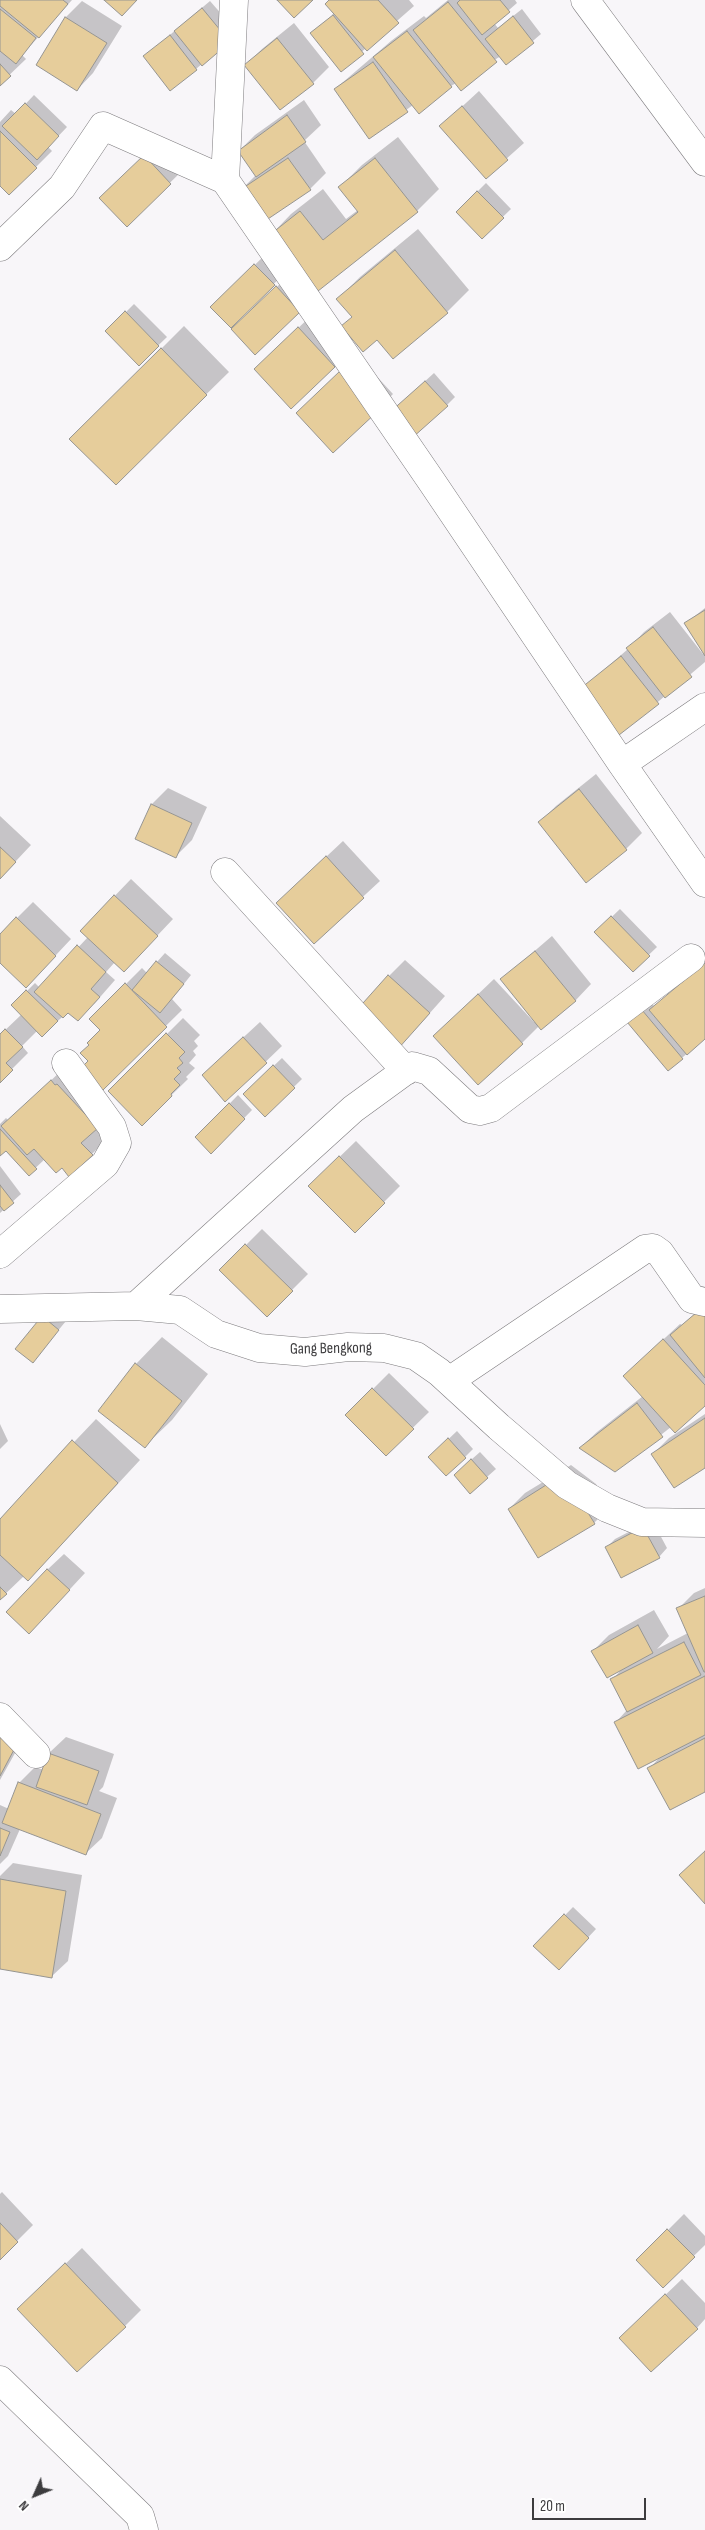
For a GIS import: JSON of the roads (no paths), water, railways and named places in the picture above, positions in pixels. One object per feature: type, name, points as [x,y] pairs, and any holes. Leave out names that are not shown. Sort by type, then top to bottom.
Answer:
[{"type":"street","points":[[225,180],[234,0]]},
{"type":"street","points":[[585,0],[705,162]]},
{"type":"street","points":[[0,247],[62,187],[102,126],[225,180],[705,883]]},
{"type":"street","points":[[622,764],[705,707]]},
{"type":"street","points":[[225,872],[406,1071]]},
{"type":"street","points":[[136,1306],[353,1109],[412,1066],[429,1071],[470,1109],[480,1111],[491,1108],[691,958]]},
{"type":"street","points":[[0,1254],[105,1164],[117,1143],[112,1127],[66,1063]]},
{"type":"street","points":[[449,1381],[645,1248],[653,1248],[660,1253],[692,1298],[705,1302]]},
{"type":"street","name":"Gang Bengkong","points":[[0,1309],[136,1306],[180,1310],[216,1334],[259,1348],[305,1352],[348,1347],[384,1348],[416,1356],[449,1381],[567,1485],[607,1508],[642,1522],[705,1523]]},
{"type":"street","points":[[0,1717],[36,1754]]},
{"type":"street","points":[[0,2380],[140,2516],[144,2530]]}]
